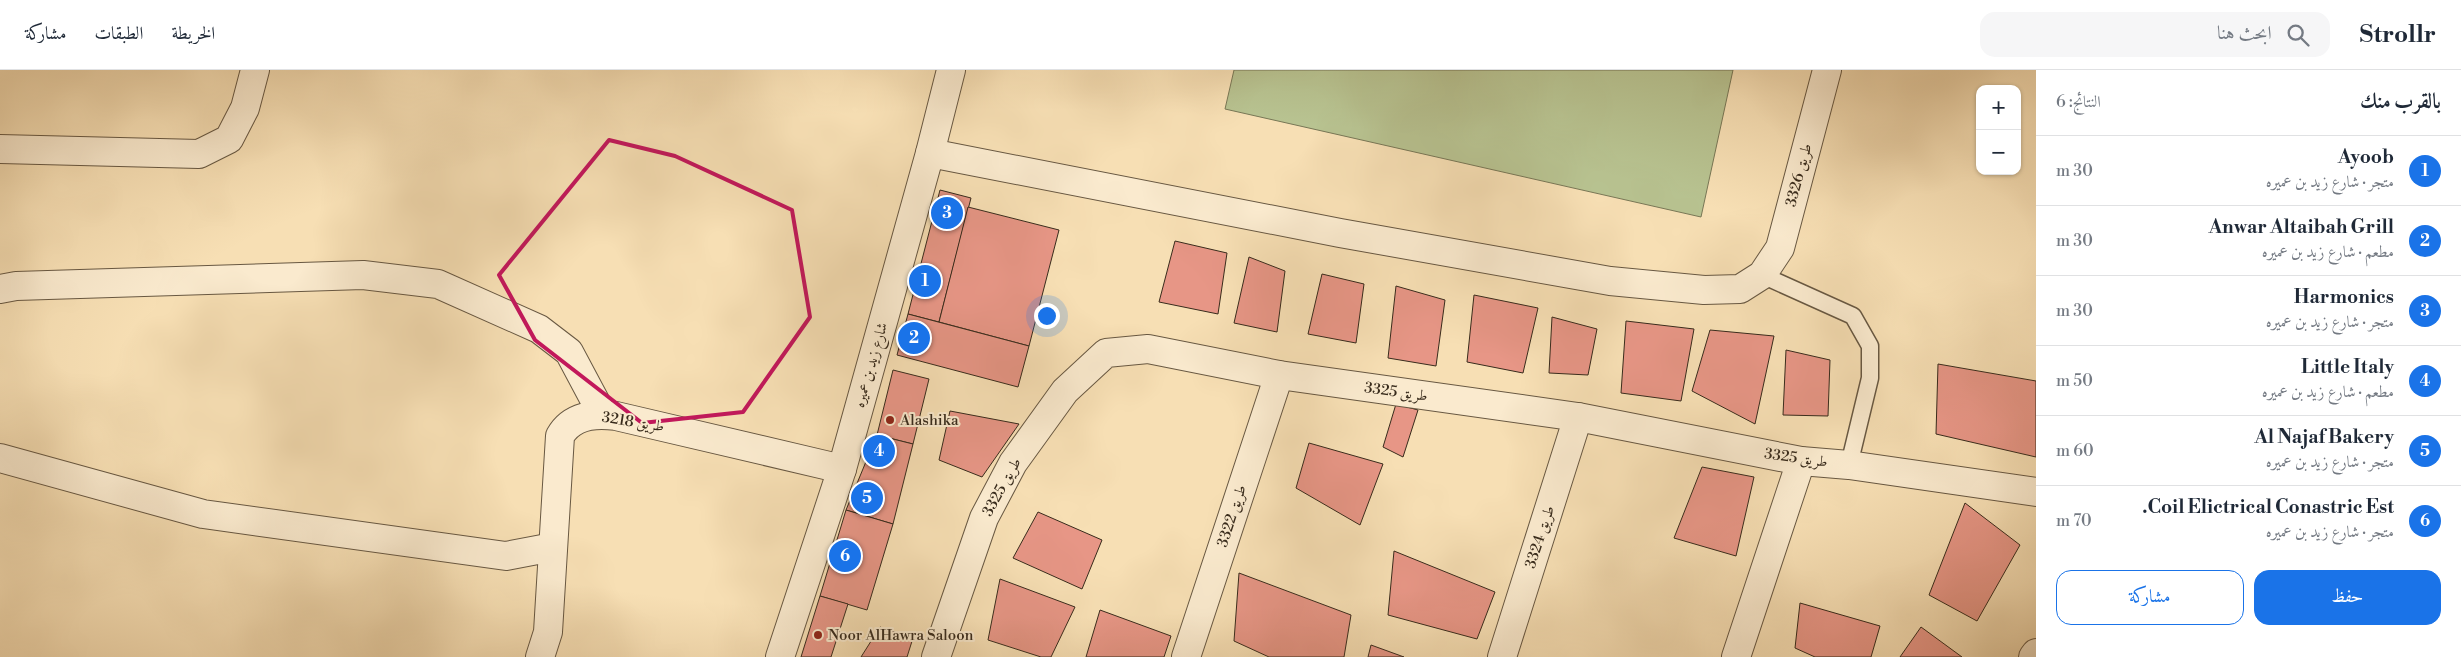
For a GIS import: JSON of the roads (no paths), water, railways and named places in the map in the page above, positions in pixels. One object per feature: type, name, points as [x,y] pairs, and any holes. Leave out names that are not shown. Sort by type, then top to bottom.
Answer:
[{"type":"street","points":[[0,149],[199,154],[229,139],[245,108],[255,70]]},
{"type":"street","name":"شارع زيد بن عميره","points":[[780,657],[842,469],[930,153],[950,70]]},
{"type":"street","name":"طريق 3326","points":[[1762,275],[1780,248],[1827,70]]},
{"type":"street","points":[[930,153],[1340,232],[1610,281],[1704,290],[1740,289],[1762,275]]},
{"type":"street","points":[[0,288],[363,275],[438,284],[539,329],[569,352],[602,414]]},
{"type":"street","name":"طريق 3325","points":[[936,657],[984,518],[1013,463],[1065,391],[1106,353],[1148,349],[1279,375],[1578,417],[1801,461],[1849,464],[2036,492]]},
{"type":"street","name":"طريق 3322","points":[[1188,656],[1279,375]]},
{"type":"street","name":"طريق 3218","points":[[540,657],[548,632],[560,436],[565,426],[575,420],[602,414],[646,422],[842,469]]},
{"type":"street","name":"طريق 3324","points":[[1502,657],[1578,417]]},
{"type":"street","points":[[0,458],[204,514],[506,556],[553,547]]},
{"type":"street","points":[[1736,657],[1801,461]]},
{"type":"street","points":[[2033,657],[2036,653]]},
{"type":"lane","points":[[1762,275],[1853,316],[1870,346],[1870,378],[1849,464]]},
{"type":"place","name":"Harmonics","points":[[947,213]]},
{"type":"place","name":"Ayoob","points":[[925,281]]},
{"type":"place","name":"Anwar Altaibah Grill","points":[[914,338]]},
{"type":"place","name":"Alashika","points":[[890,420]]},
{"type":"place","name":"Little Italy","points":[[879,451]]},
{"type":"place","name":"Al Najaf Bakery","points":[[867,498]]},
{"type":"place","name":"Coil Elictrical Conastric Est.","points":[[845,556]]},
{"type":"place","name":"Noor AlHawra Saloon","points":[[818,635]]}]
